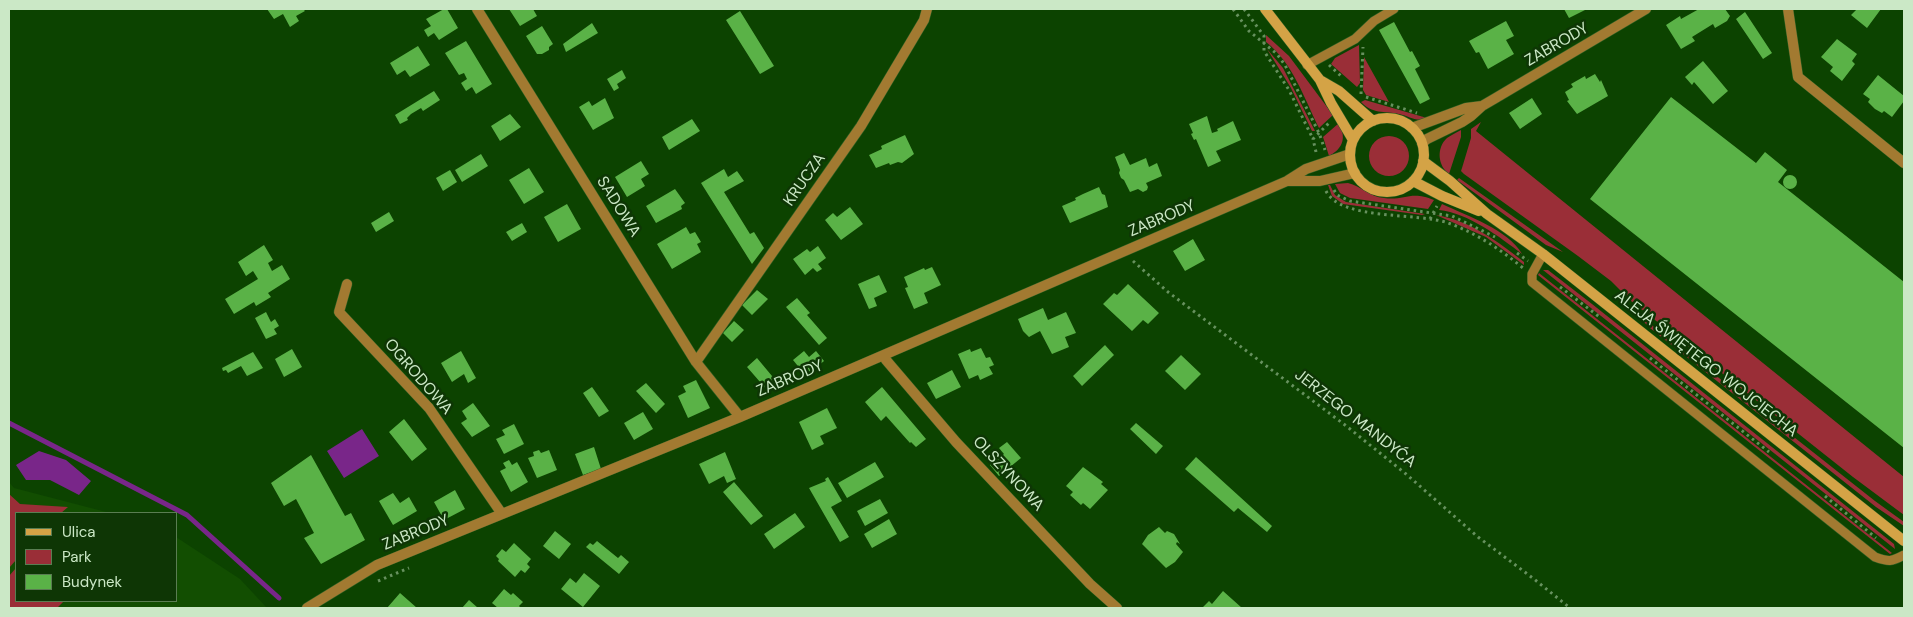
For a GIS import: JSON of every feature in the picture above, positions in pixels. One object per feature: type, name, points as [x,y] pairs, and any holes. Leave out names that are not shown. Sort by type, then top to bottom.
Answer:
[{"type":"street","name":"SADOWA","points":[[477,9],[696,362],[740,417]]},
{"type":"street","name":"KRUCZA","points":[[696,362],[861,126],[924,20],[927,9]]},
{"type":"street","points":[[1265,9],[1320,80],[1353,140]]},
{"type":"street","name":"ZABRODY","points":[[1422,143],[1471,116],[1482,106],[1646,9]]},
{"type":"street","points":[[1788,9],[1798,77],[1904,163]]},
{"type":"street","points":[[1320,80],[1339,91],[1373,121]]},
{"type":"street","name":"ZABRODY","points":[[1412,128],[1466,108],[1482,106]]},
{"type":"street","points":[[1383,118],[1394,118],[1412,128],[1422,143],[1423,161],[1418,175],[1413,181],[1393,191],[1371,188],[1362,182],[1355,173],[1350,154],[1353,140],[1365,126],[1383,118]]},
{"type":"street","name":"ZABRODY","points":[[307,608],[377,565],[740,417],[1287,182],[1306,169],[1350,154]]},
{"type":"street","name":"ALEJA ŚWIĘTEGO WOJCIECHA","points":[[1423,161],[1450,181],[1487,214],[1543,254],[1904,541]]},
{"type":"street","name":"ZABRODY","points":[[1287,182],[1320,181],[1355,173]]},
{"type":"street","name":"ALEJA ŚWIĘTEGO WOJCIECHA","points":[[1413,181],[1442,196],[1487,214]]},
{"type":"street","name":"OGRODOWA","points":[[347,284],[339,312],[429,408],[502,514]]},
{"type":"street","name":"OLSZYNOWA","points":[[884,355],[886,360],[956,442],[1090,584],[1117,608]]},
{"type":"lane","points":[[1307,65],[1355,38],[1374,21],[1394,9]]},
{"type":"lane","points":[[1543,254],[1532,274],[1532,282],[1875,556],[1887,562],[1894,561],[1904,555]]},
{"type":"path","points":[[1244,9],[1264,36],[1264,51],[1289,90],[1313,139],[1317,160]]},
{"type":"path","points":[[1357,99],[1361,95],[1363,47],[1370,43]]},
{"type":"path","points":[[1322,58],[1347,82]]},
{"type":"path","points":[[1357,91],[1361,95],[1424,114]]},
{"type":"path","points":[[1313,139],[1335,118]]},
{"type":"path","name":"JERZEGO MANDYĆA","points":[[1123,252],[1168,292],[1345,425],[1406,474],[1478,537],[1570,608]]},
{"type":"shaded area","points":[[362,429],[379,456],[344,478],[327,451]]},
{"type":"shaded area","points":[[39,451],[66,460],[91,481],[79,495],[50,480],[26,480],[16,465]]},
{"type":"shaded area","points":[[9,482],[14,488],[106,512],[15,512],[15,602],[178,602],[178,538],[240,579],[267,608],[9,608]]},
{"type":"green space","points":[[1266,35],[1289,56],[1333,115],[1319,128],[1291,71],[1284,60],[1266,42]]},
{"type":"green space","points":[[1359,45],[1360,83],[1357,87],[1331,64],[1335,58]]},
{"type":"green space","points":[[1267,49],[1283,68],[1315,131],[1312,131],[1291,88]]},
{"type":"green space","points":[[1364,57],[1389,102],[1366,95],[1363,90]]},
{"type":"green space","points":[[1365,100],[1427,118],[1416,119],[1369,109],[1361,102]]},
{"type":"green space","points":[[1481,122],[1476,131],[1904,477],[1904,515],[1853,477],[1631,301],[1611,281],[1464,174],[1461,171],[1471,138],[1471,129]]},
{"type":"green space","points":[[1339,123],[1343,137],[1341,146],[1329,156],[1323,137]]},
{"type":"green space","points":[[1461,130],[1461,137],[1449,174],[1445,171],[1441,162],[1441,147],[1447,138]]},
{"type":"green space","points":[[1393,136],[1400,139],[1406,145],[1409,156],[1408,164],[1400,173],[1393,176],[1385,176],[1378,173],[1370,164],[1369,152],[1372,145],[1381,137]]},
{"type":"green space","points":[[1459,178],[1563,252],[1546,245],[1457,180]]},
{"type":"green space","points":[[1348,183],[1379,197],[1391,199],[1419,196],[1434,200],[1428,209],[1350,198],[1340,193],[1335,184]]},
{"type":"green space","points":[[1328,185],[1330,185],[1335,195],[1346,202],[1425,214],[1343,204],[1332,196]]},
{"type":"green space","points":[[1442,204],[1498,231],[1516,245],[1522,254],[1494,233],[1472,221],[1450,212],[1439,210]]},
{"type":"green space","points":[[1436,215],[1460,222],[1483,233],[1514,254],[1524,262],[1524,265],[1486,237]]},
{"type":"green space","points":[[1543,270],[1548,270],[1592,304],[1894,544],[1895,549]]},
{"type":"green space","points":[[1539,273],[1892,553],[1890,554],[1538,275]]},
{"type":"green space","points":[[1629,307],[1904,522],[1904,526],[1876,507],[1650,328]]},
{"type":"green space","points":[[9,494],[20,504],[68,507],[62,512],[15,512],[15,561],[9,568]]},
{"type":"green space","points":[[15,569],[15,602],[63,602],[57,608],[9,608],[9,576]]},
{"type":"building","points":[[267,9],[303,9],[305,11],[296,16],[299,21],[290,27],[283,14],[274,19]]},
{"type":"building","points":[[447,9],[458,28],[439,40],[434,33],[428,37],[424,30],[431,26],[426,19]]},
{"type":"building","points":[[509,9],[533,9],[537,16],[520,26]]},
{"type":"building","points":[[1564,9],[1587,9],[1569,18]]},
{"type":"building","points":[[1699,9],[1725,9],[1730,16],[1727,21],[1715,28],[1713,24],[1692,37],[1695,41],[1681,49],[1666,25],[1680,16],[1681,19]]},
{"type":"building","points":[[1857,9],[1881,9],[1867,28],[1851,15]]},
{"type":"building","points":[[740,11],[774,66],[760,74],[726,20]]},
{"type":"building","points":[[1745,12],[1772,53],[1763,59],[1736,19]]},
{"type":"building","points":[[1506,21],[1514,36],[1506,40],[1514,54],[1488,69],[1479,52],[1476,53],[1469,41]]},
{"type":"building","points":[[1394,22],[1420,66],[1415,69],[1430,99],[1420,104],[1379,30]]},
{"type":"building","points":[[592,23],[598,33],[566,52],[563,44]]},
{"type":"building","points":[[542,26],[553,44],[549,47],[549,50],[542,54],[537,54],[526,36]]},
{"type":"building","points":[[1837,39],[1857,54],[1852,61],[1855,64],[1842,81],[1830,71],[1833,67],[1821,57]]},
{"type":"building","points":[[466,41],[492,84],[476,94],[472,87],[466,91],[461,83],[467,79],[464,73],[459,75],[445,53]]},
{"type":"building","points":[[418,46],[430,65],[410,77],[405,70],[397,75],[390,63]]},
{"type":"building","points":[[1703,61],[1728,91],[1713,104],[1694,82],[1692,85],[1685,77]]},
{"type":"building","points":[[622,70],[626,78],[617,84],[619,88],[614,91],[607,79]]},
{"type":"building","points":[[1595,74],[1600,82],[1601,80],[1608,96],[1577,114],[1567,101],[1569,100],[1565,92],[1573,87],[1571,84],[1585,76],[1586,79]]},
{"type":"building","points":[[1878,75],[1904,96],[1904,101],[1892,117],[1884,111],[1882,113],[1875,109],[1868,102],[1870,99],[1863,94]]},
{"type":"building","points":[[434,91],[440,100],[423,111],[421,108],[411,114],[407,118],[408,120],[400,124],[395,115]]},
{"type":"building","points":[[1671,97],[1756,163],[1765,152],[1787,170],[1778,182],[1904,282],[1904,448],[1590,199]]},
{"type":"building","points":[[605,98],[614,118],[593,130],[579,107],[589,101],[592,106]]},
{"type":"building","points":[[1532,98],[1542,114],[1520,129],[1509,113]]},
{"type":"building","points":[[510,114],[521,127],[500,141],[491,126]]},
{"type":"building","points":[[1207,116],[1212,133],[1233,121],[1241,140],[1216,151],[1221,161],[1208,167],[1196,139],[1194,140],[1191,134],[1193,133],[1189,124]]},
{"type":"building","points":[[692,119],[700,131],[669,150],[662,137]]},
{"type":"building","points":[[905,135],[914,154],[902,163],[898,162],[890,165],[889,163],[876,168],[869,155],[882,149],[881,146]]},
{"type":"building","points":[[1124,153],[1130,165],[1146,158],[1149,167],[1157,163],[1162,176],[1146,183],[1147,190],[1143,192],[1138,189],[1130,192],[1121,178],[1115,157]]},
{"type":"building","points":[[481,154],[488,166],[462,182],[455,170]]},
{"type":"building","points":[[641,161],[649,174],[641,179],[645,186],[627,197],[615,177]]},
{"type":"building","points":[[529,168],[544,192],[524,204],[509,180]]},
{"type":"building","points":[[724,169],[728,177],[737,171],[744,181],[724,192],[750,234],[754,232],[764,248],[752,264],[701,183]]},
{"type":"building","points":[[450,170],[457,182],[443,191],[436,178]]},
{"type":"building","points":[[1790,175],[1795,177],[1797,182],[1795,187],[1790,189],[1785,187],[1783,182],[1785,177]]},
{"type":"building","points":[[1099,187],[1102,194],[1105,195],[1108,207],[1070,223],[1062,206]]},
{"type":"building","points":[[675,189],[685,203],[681,206],[682,209],[656,223],[646,206]]},
{"type":"building","points":[[567,204],[581,229],[558,242],[544,217]]},
{"type":"building","points":[[850,207],[863,224],[841,240],[825,220],[833,213],[837,217]]},
{"type":"building","points":[[389,212],[394,221],[376,232],[371,223]]},
{"type":"building","points":[[522,223],[527,232],[512,241],[506,232]]},
{"type":"building","points":[[686,227],[690,234],[695,232],[701,242],[697,244],[701,252],[672,269],[657,244]]},
{"type":"building","points":[[1193,239],[1205,260],[1185,271],[1173,251]]},
{"type":"building","points":[[264,245],[273,260],[268,263],[272,271],[282,265],[290,279],[268,293],[271,297],[256,306],[254,302],[234,314],[225,299],[258,279],[253,271],[246,276],[238,262]]},
{"type":"building","points":[[818,246],[826,258],[818,264],[822,269],[817,272],[813,268],[805,275],[793,259],[807,249],[810,252]]},
{"type":"building","points":[[932,267],[941,285],[924,293],[928,303],[914,309],[905,288],[908,287],[904,277],[924,268],[925,270]]},
{"type":"building","points":[[879,275],[887,292],[874,298],[877,306],[869,309],[858,284]]},
{"type":"building","points":[[1128,284],[1159,313],[1148,324],[1143,320],[1132,331],[1103,304],[1114,293],[1117,295]]},
{"type":"building","points":[[757,290],[768,299],[752,315],[742,305]]},
{"type":"building","points":[[797,298],[810,313],[807,315],[827,338],[819,345],[786,307]]},
{"type":"building","points":[[1043,308],[1048,320],[1066,312],[1076,333],[1065,337],[1069,347],[1052,354],[1040,331],[1029,337],[1023,331],[1018,319]]},
{"type":"building","points":[[266,312],[271,322],[275,319],[279,326],[274,329],[277,334],[266,339],[255,318]]},
{"type":"building","points":[[734,321],[744,330],[732,342],[723,333]]},
{"type":"building","points":[[1105,345],[1114,355],[1082,386],[1073,376]]},
{"type":"building","points":[[981,348],[986,358],[990,357],[994,365],[989,367],[993,374],[980,380],[978,375],[969,379],[958,354],[970,349],[971,352]]},
{"type":"building","points":[[292,349],[302,367],[284,377],[275,359]]},
{"type":"building","points":[[461,351],[476,378],[468,383],[464,374],[452,382],[441,363]]},
{"type":"building","points":[[804,351],[809,357],[816,351],[824,361],[806,376],[793,360]]},
{"type":"building","points":[[253,352],[263,368],[247,376],[241,366],[228,373],[226,370],[223,371],[222,368]]},
{"type":"building","points":[[1181,355],[1201,374],[1185,390],[1165,371]]},
{"type":"building","points":[[757,358],[777,382],[767,390],[747,367]]},
{"type":"building","points":[[952,370],[961,387],[936,399],[927,383]]},
{"type":"building","points":[[696,380],[710,408],[688,418],[678,396],[686,392],[683,386]]},
{"type":"building","points":[[646,383],[665,404],[656,413],[636,391]]},
{"type":"building","points":[[592,387],[609,411],[599,417],[583,393]]},
{"type":"building","points":[[882,387],[926,439],[916,447],[910,443],[886,416],[881,421],[865,402]]},
{"type":"building","points":[[473,403],[490,426],[472,437],[461,423],[467,419],[462,411]]},
{"type":"building","points":[[827,408],[837,428],[820,436],[824,444],[812,450],[799,422]]},
{"type":"building","points":[[643,412],[653,429],[634,440],[624,423]]},
{"type":"building","points":[[404,419],[427,449],[412,461],[389,432]]},
{"type":"building","points":[[1136,423],[1163,446],[1156,454],[1130,429]]},
{"type":"building","points":[[514,424],[524,444],[504,454],[496,439],[505,435],[502,430]]},
{"type":"building","points":[[1007,442],[1021,458],[999,476],[990,465],[1004,454],[999,448]]},
{"type":"building","points":[[594,447],[601,469],[583,475],[575,454]]},
{"type":"building","points":[[539,450],[541,453],[549,450],[557,470],[537,478],[528,458],[534,456],[533,452]]},
{"type":"building","points":[[725,452],[736,479],[727,483],[724,476],[709,484],[699,464]]},
{"type":"building","points":[[311,455],[345,516],[351,513],[365,540],[321,564],[304,538],[314,533],[296,499],[284,506],[271,483]]},
{"type":"building","points":[[1196,457],[1272,526],[1267,532],[1238,508],[1234,512],[1185,469]]},
{"type":"building","points":[[509,460],[512,465],[517,462],[528,482],[511,492],[500,471],[506,468],[503,463]]},
{"type":"building","points":[[875,462],[884,477],[847,498],[838,483]]},
{"type":"building","points":[[1083,467],[1103,482],[1101,484],[1108,490],[1090,509],[1083,503],[1081,505],[1070,495],[1073,492],[1066,486]]},
{"type":"building","points":[[828,477],[842,501],[831,507],[849,537],[840,542],[809,488],[826,481],[825,479]]},
{"type":"building","points":[[734,482],[763,516],[751,525],[723,492]]},
{"type":"building","points":[[455,490],[465,509],[444,520],[434,502]]},
{"type":"building","points":[[393,493],[400,503],[409,497],[417,511],[393,525],[379,501]]},
{"type":"building","points":[[880,499],[888,513],[865,526],[857,511]]},
{"type":"building","points":[[795,513],[805,527],[774,549],[764,534]]},
{"type":"building","points":[[889,519],[897,534],[872,548],[864,534]]},
{"type":"building","points":[[1159,527],[1165,533],[1167,531],[1174,534],[1180,544],[1177,542],[1176,544],[1183,552],[1175,562],[1166,568],[1142,544],[1148,535]]},
{"type":"building","points":[[555,531],[571,544],[559,559],[543,546]]},
{"type":"building","points":[[597,541],[618,558],[621,555],[629,562],[619,574],[586,547],[590,543],[593,545]]},
{"type":"building","points":[[514,543],[531,559],[527,564],[530,567],[525,573],[521,570],[515,577],[498,561],[499,559],[496,556],[502,549],[506,552]]},
{"type":"building","points":[[584,573],[600,586],[583,607],[561,589],[570,578],[576,583]]},
{"type":"building","points":[[504,589],[511,595],[513,593],[523,602],[519,606],[521,608],[498,608],[492,603]]},
{"type":"building","points":[[1223,591],[1242,608],[1202,608],[1209,601],[1212,604]]},
{"type":"building","points":[[400,593],[417,608],[387,608]]},
{"type":"building","points":[[469,600],[478,608],[462,608]]},
{"type":"waterway","points":[[9,423],[187,515],[279,598]]}]
